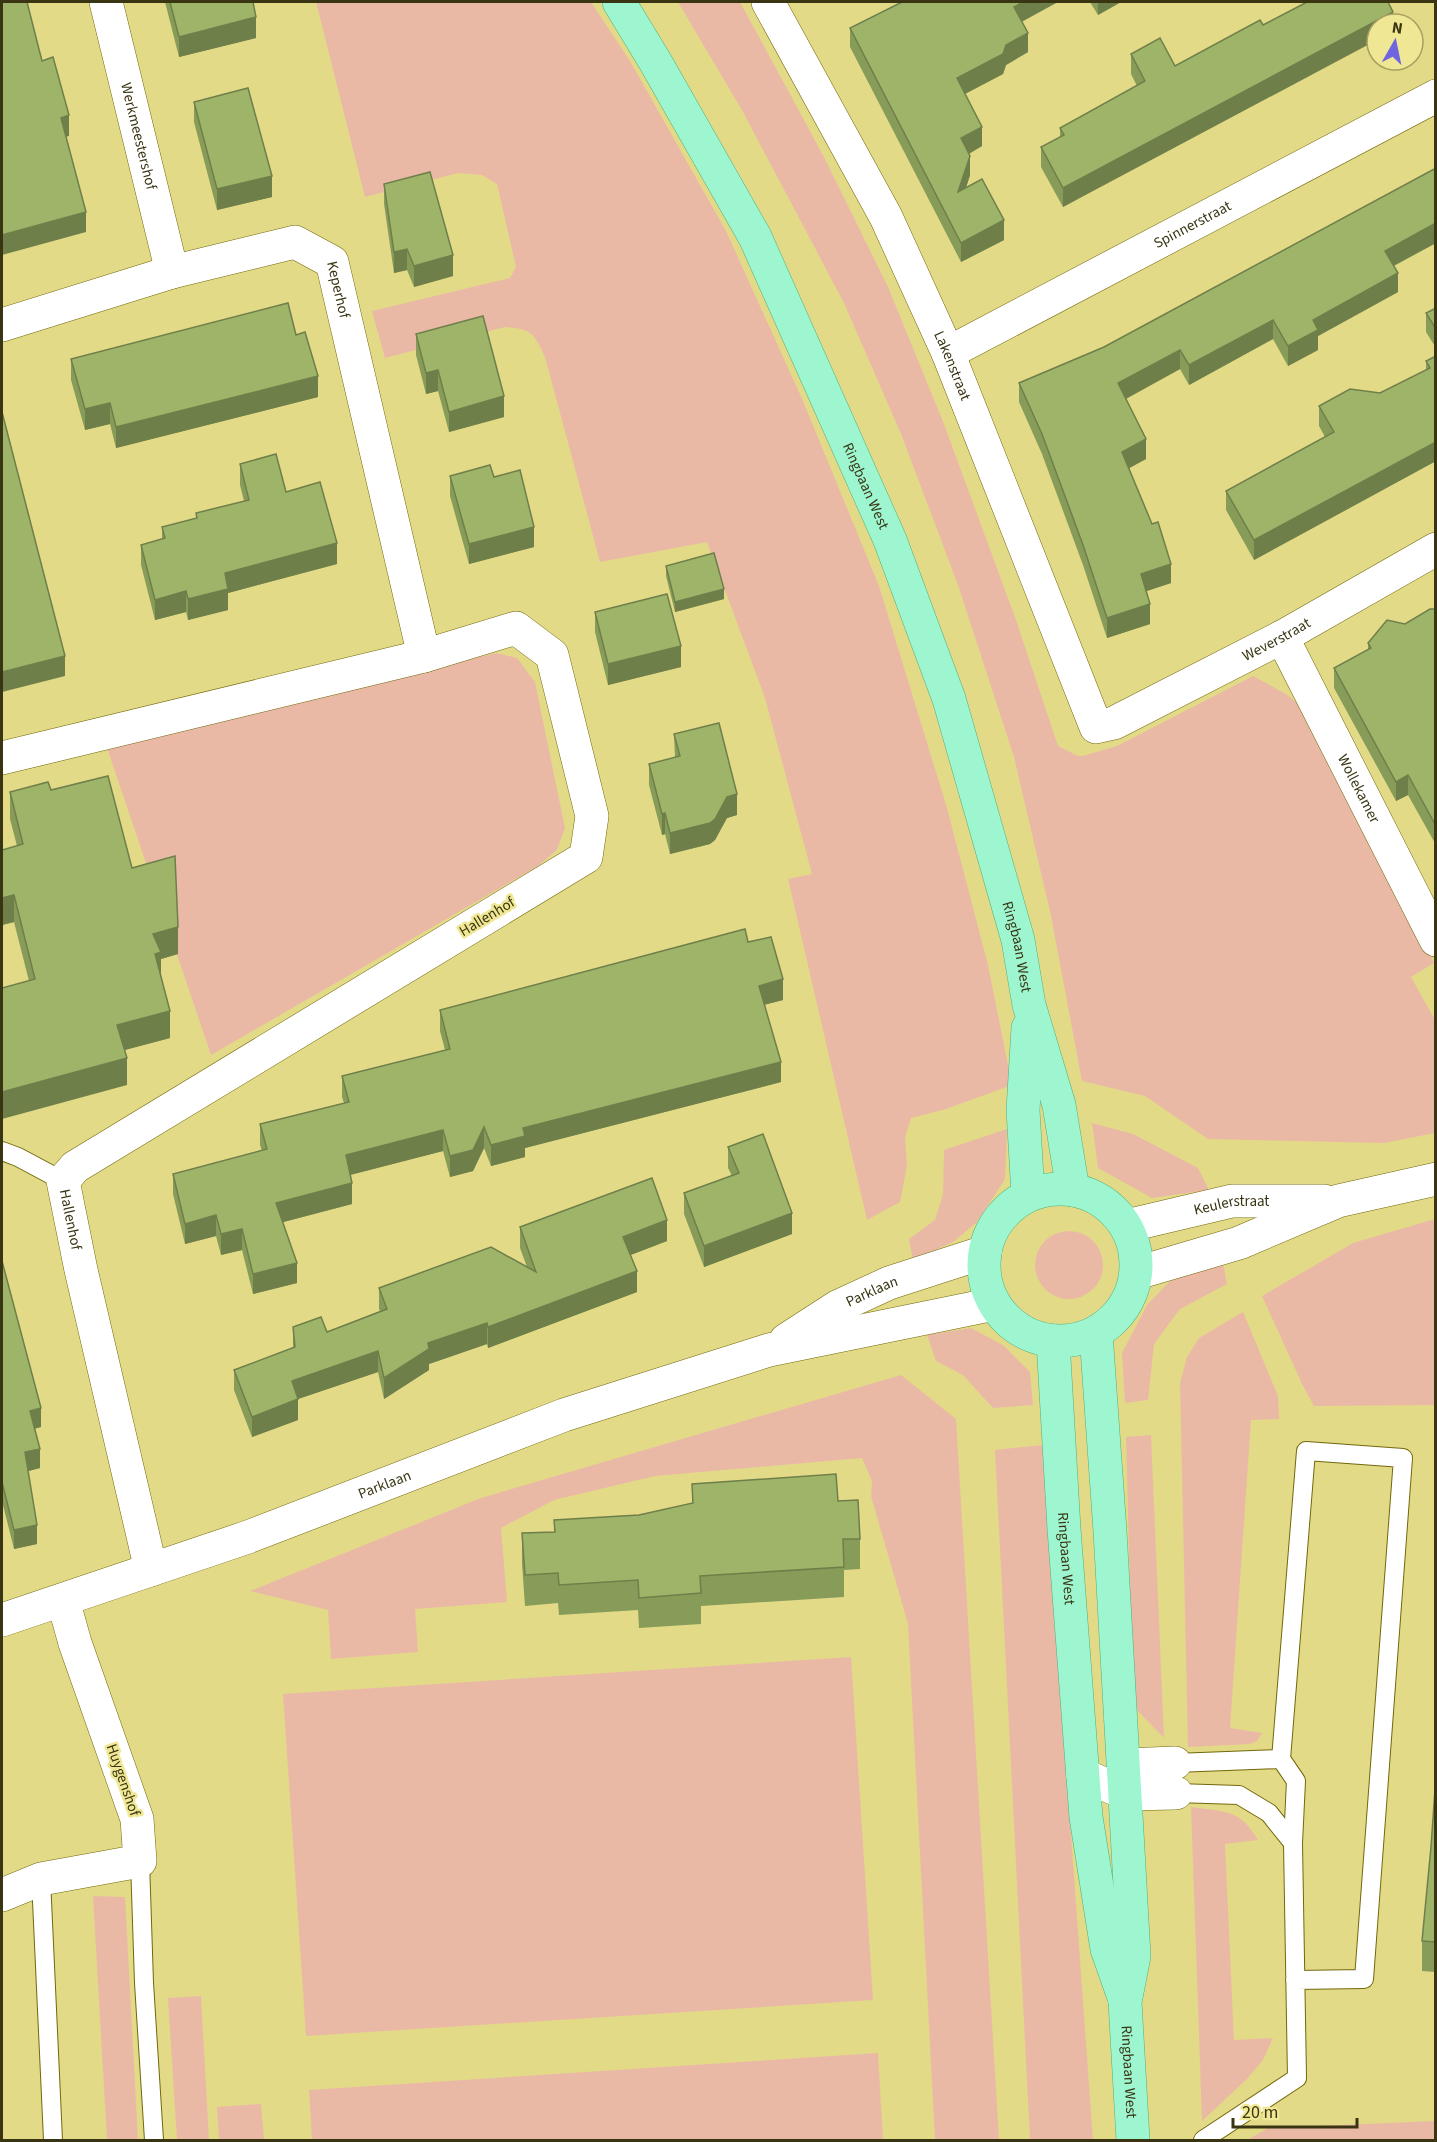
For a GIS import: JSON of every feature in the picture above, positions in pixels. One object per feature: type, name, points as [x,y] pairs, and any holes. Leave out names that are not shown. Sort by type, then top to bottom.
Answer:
[{"type":"main road","name":"Ringbaan West","points":[[619,2],[755,237],[890,540],[949,699],[1018,940],[1029,1005],[1059,1105],[1073,1190]]},
{"type":"main road","name":"Ringbaan West","points":[[1028,1195],[1023,1110],[1029,1005]]},
{"type":"main road","points":[[1050,1189],[1073,1190],[1103,1202],[1116,1212],[1126,1226],[1135,1248],[1137,1273],[1134,1288],[1119,1314],[1095,1334],[1075,1340],[1053,1341],[1035,1338],[1019,1330],[1005,1319],[994,1304],[987,1288],[984,1270],[985,1252],[990,1234],[999,1219],[1012,1205],[1028,1195],[1050,1189]]},
{"type":"main road","name":"Ringbaan West","points":[[1095,1334],[1103,1420],[1126,1780],[1134,1956],[1125,2002],[1132,2140]]},
{"type":"main road","name":"Ringbaan West","points":[[1053,1341],[1064,1529],[1086,1817],[1107,1949],[1125,2002]]},
{"type":"street","name":"Werkmeestershof","points":[[106,2],[172,272]]},
{"type":"street","name":"Lakenstraat","points":[[776,4],[886,216],[948,353],[1095,727],[1114,723]]},
{"type":"street","name":"Spinnerstraat","points":[[948,353],[1436,96]]},
{"type":"street","name":"Keperhof","points":[[2,325],[172,272],[295,242],[332,262],[424,656]]},
{"type":"street","name":"Weverstraat","points":[[1114,723],[1282,637],[1436,549]]},
{"type":"street","name":"Hallenhof","points":[[2,758],[424,656],[516,628],[552,655],[592,816],[586,857],[75,1167],[63,1181],[81,1270],[151,1570]]},
{"type":"street","name":"Wollekamer","points":[[1282,637],[1436,940]]},
{"type":"street","name":"Keulerstraat","points":[[1137,1273],[1239,1243],[1338,1201],[1436,1179]]},
{"type":"street","name":"Keulerstraat","points":[[1126,1226],[1232,1201],[1338,1201]]},
{"type":"street","name":"Parklaan","points":[[770,1350],[837,1307],[889,1283],[985,1252]]},
{"type":"street","name":"Parklaan","points":[[2,1620],[248,1537],[564,1415],[770,1350],[994,1304]]},
{"type":"street","name":"Huygenshof","points":[[63,1600],[75,1643],[137,1819],[140,1861]]},
{"type":"street","points":[[1083,1775],[1126,1780],[1176,1778]]},
{"type":"street","points":[[2,1895],[41,1879],[140,1861]]},
{"type":"lane","points":[[2,1151],[63,1181]]},
{"type":"lane","points":[[1203,2140],[1297,2078],[1293,1843],[1296,1781],[1281,1759],[1306,1451],[1403,1458],[1364,1979],[1296,1980]]},
{"type":"lane","points":[[1176,1778],[1281,1759]]},
{"type":"lane","points":[[1176,1778],[1239,1795],[1269,1814],[1293,1843]]},
{"type":"lane","points":[[140,1861],[144,1983],[154,2140]]},
{"type":"lane","points":[[41,1879],[53,2140]]},
{"type":"shaded area","points":[[316,2],[591,2],[630,61],[726,231],[803,401],[879,586],[947,808],[988,965],[1012,1085],[946,1109],[911,1118],[905,1137],[907,1166],[900,1202],[867,1220],[788,879],[812,874],[765,698],[707,542],[600,562],[545,357],[535,337],[527,331],[505,327],[385,358],[372,311],[510,278],[516,267],[497,184],[482,175],[458,173],[365,197]]},
{"type":"shaded area","points":[[678,2],[740,2],[824,157],[888,287],[944,424],[1016,620],[1058,746],[1078,756],[1083,756],[1117,746],[1253,676],[1286,694],[1308,712],[1434,963],[1411,977],[1435,1020],[1435,1133],[1384,1143],[1208,1139],[1145,1096],[1082,1081],[1051,916],[1014,757],[958,585],[901,434],[844,303],[743,112]]},
{"type":"shaded area","points":[[496,653],[517,658],[535,682],[565,828],[557,850],[538,866],[211,1055],[107,748]]},
{"type":"shaded area","points":[[1092,1123],[1133,1134],[1198,1168],[1209,1190],[1152,1198],[1098,1168]]},
{"type":"shaded area","points":[[1007,1129],[1005,1179],[977,1222],[953,1242],[913,1260],[909,1239],[935,1220],[943,1194],[944,1150]]},
{"type":"shaded area","points":[[1435,1219],[1435,1405],[1314,1406],[1262,1296],[1353,1243]]},
{"type":"shaded area","points":[[1069,1231],[1082,1234],[1093,1241],[1100,1252],[1103,1265],[1100,1278],[1093,1289],[1082,1296],[1069,1299],[1056,1296],[1045,1289],[1038,1278],[1035,1265],[1038,1252],[1045,1241],[1056,1234]]},
{"type":"shaded area","points":[[1223,1263],[1227,1284],[1180,1309],[1154,1344],[1148,1400],[1125,1403],[1122,1353],[1147,1305],[1171,1280]]},
{"type":"shaded area","points":[[1243,1312],[1278,1396],[1279,1419],[1251,1420],[1230,1728],[1262,1733],[1257,1741],[1249,1744],[1188,1747],[1180,1383],[1187,1357],[1199,1338]]},
{"type":"shaded area","points":[[971,1328],[1003,1345],[1030,1372],[1033,1405],[993,1408],[963,1375],[936,1361],[927,1335]]},
{"type":"shaded area","points":[[901,1375],[956,1419],[999,2140],[935,2140],[908,1624],[871,1496],[872,1481],[862,1458],[655,1476],[554,1500],[501,1528],[507,1602],[415,1609],[418,1652],[331,1659],[328,1610],[250,1591],[481,1498]]},
{"type":"shaded area","points":[[1151,1435],[1164,1738],[1133,1706],[1126,1437]]},
{"type":"shaded area","points":[[1043,1445],[1093,2140],[1030,2140],[995,1450]]},
{"type":"shaded area","points":[[851,1657],[873,2000],[306,2036],[283,1694]]},
{"type":"shaded area","points":[[1191,1807],[1230,1813],[1244,1822],[1258,1840],[1225,1844],[1234,2040],[1273,2038],[1263,2060],[1247,2079],[1202,2121]]},
{"type":"shaded area","points":[[93,1896],[125,1897],[138,2140],[107,2140]]},
{"type":"shaded area","points":[[201,1996],[209,2140],[177,2140],[168,1998]]},
{"type":"shaded area","points":[[878,2053],[883,2140],[312,2140],[309,2090]]},
{"type":"shaded area","points":[[261,2104],[264,2140],[219,2140],[217,2107]]},
{"type":"shaded area","points":[[1435,2121],[1435,2140],[1247,2140],[1268,2128]]},
{"type":"building","points":[[2,2],[27,2],[42,61],[53,57],[69,115],[61,118],[86,212],[2,235]]},
{"type":"building","points":[[170,2],[253,2],[256,17],[179,37]]},
{"type":"building","points":[[902,2],[1023,2],[1014,7],[1028,33],[1006,45],[1003,54],[957,78],[982,127],[961,138],[970,156],[958,192],[982,179],[1004,220],[961,243],[850,28]]},
{"type":"building","points":[[1307,2],[1388,2],[1393,12],[1365,12],[1365,27],[1063,188],[1041,147],[1064,135],[1060,128],[1145,81],[1131,54],[1160,38],[1175,66],[1260,20],[1263,25]]},
{"type":"building","points":[[248,88],[272,176],[217,189],[194,102]]},
{"type":"building","points":[[1436,168],[1436,223],[1385,251],[1398,273],[1313,320],[1318,330],[1288,346],[1273,320],[1189,365],[1180,350],[1118,383],[1146,439],[1122,452],[1152,524],[1158,522],[1171,564],[1141,574],[1150,604],[1107,618],[1042,434],[1019,383],[1104,347]]},
{"type":"building","points":[[430,172],[453,255],[414,266],[407,249],[394,252],[384,184]]},
{"type":"building","points":[[288,303],[296,335],[305,332],[318,376],[116,427],[110,403],[85,409],[71,359]]},
{"type":"building","points":[[1436,308],[1436,329],[1426,313]]},
{"type":"building","points":[[483,316],[504,396],[449,412],[438,370],[426,373],[416,334]]},
{"type":"building","points":[[1436,356],[1436,442],[1254,540],[1226,491],[1334,432],[1319,406],[1350,389],[1380,393],[1430,368],[1426,361]]},
{"type":"building","points":[[2,412],[65,656],[2,672]]},
{"type":"building","points":[[276,454],[286,492],[320,482],[337,543],[225,573],[228,589],[188,599],[186,591],[155,600],[141,545],[165,538],[162,527],[197,518],[196,513],[249,500],[240,464]]},
{"type":"building","points":[[490,465],[494,477],[520,470],[534,527],[469,544],[450,476]]},
{"type":"building","points":[[714,553],[724,589],[675,602],[666,566]]},
{"type":"building","points":[[667,594],[681,646],[608,664],[595,612]]},
{"type":"building","points":[[1430,609],[1436,609],[1436,826],[1408,775],[1396,782],[1334,668],[1371,648],[1368,643],[1387,620],[1405,624]]},
{"type":"building","points":[[719,723],[737,794],[727,797],[715,819],[710,823],[670,833],[665,813],[662,814],[649,764],[680,756],[674,734]]},
{"type":"building","points":[[108,776],[132,868],[175,856],[178,927],[153,934],[161,952],[155,954],[170,1011],[117,1025],[127,1058],[2,1092],[2,988],[35,979],[14,895],[2,898],[2,850],[23,844],[10,792],[48,782],[51,790]]},
{"type":"building","points":[[745,929],[748,942],[771,937],[783,979],[759,986],[781,1062],[523,1128],[525,1136],[491,1145],[484,1127],[473,1150],[450,1156],[443,1130],[346,1155],[352,1183],[276,1203],[297,1263],[253,1274],[242,1229],[221,1234],[216,1215],[185,1224],[173,1174],[267,1149],[260,1124],[349,1102],[342,1076],[450,1049],[440,1010]]},
{"type":"building","points":[[763,1134],[792,1213],[704,1246],[684,1193],[739,1173],[728,1147]]},
{"type":"building","points":[[652,1178],[667,1220],[623,1237],[637,1271],[488,1327],[487,1323],[428,1343],[429,1349],[384,1378],[378,1351],[292,1381],[298,1399],[252,1417],[234,1370],[295,1347],[293,1327],[321,1317],[327,1332],[387,1309],[379,1288],[491,1247],[536,1272],[520,1227]]},
{"type":"building","points":[[2,1261],[41,1408],[30,1411],[40,1449],[25,1452],[37,1525],[14,1530],[2,1482]]},
{"type":"building","points":[[836,1474],[838,1501],[858,1500],[860,1539],[843,1539],[844,1567],[700,1576],[701,1593],[639,1598],[638,1580],[559,1585],[558,1573],[525,1575],[522,1533],[555,1532],[554,1520],[639,1515],[693,1503],[692,1484]]},
{"type":"building","points":[[1436,1775],[1436,1942],[1422,1941]]}]
